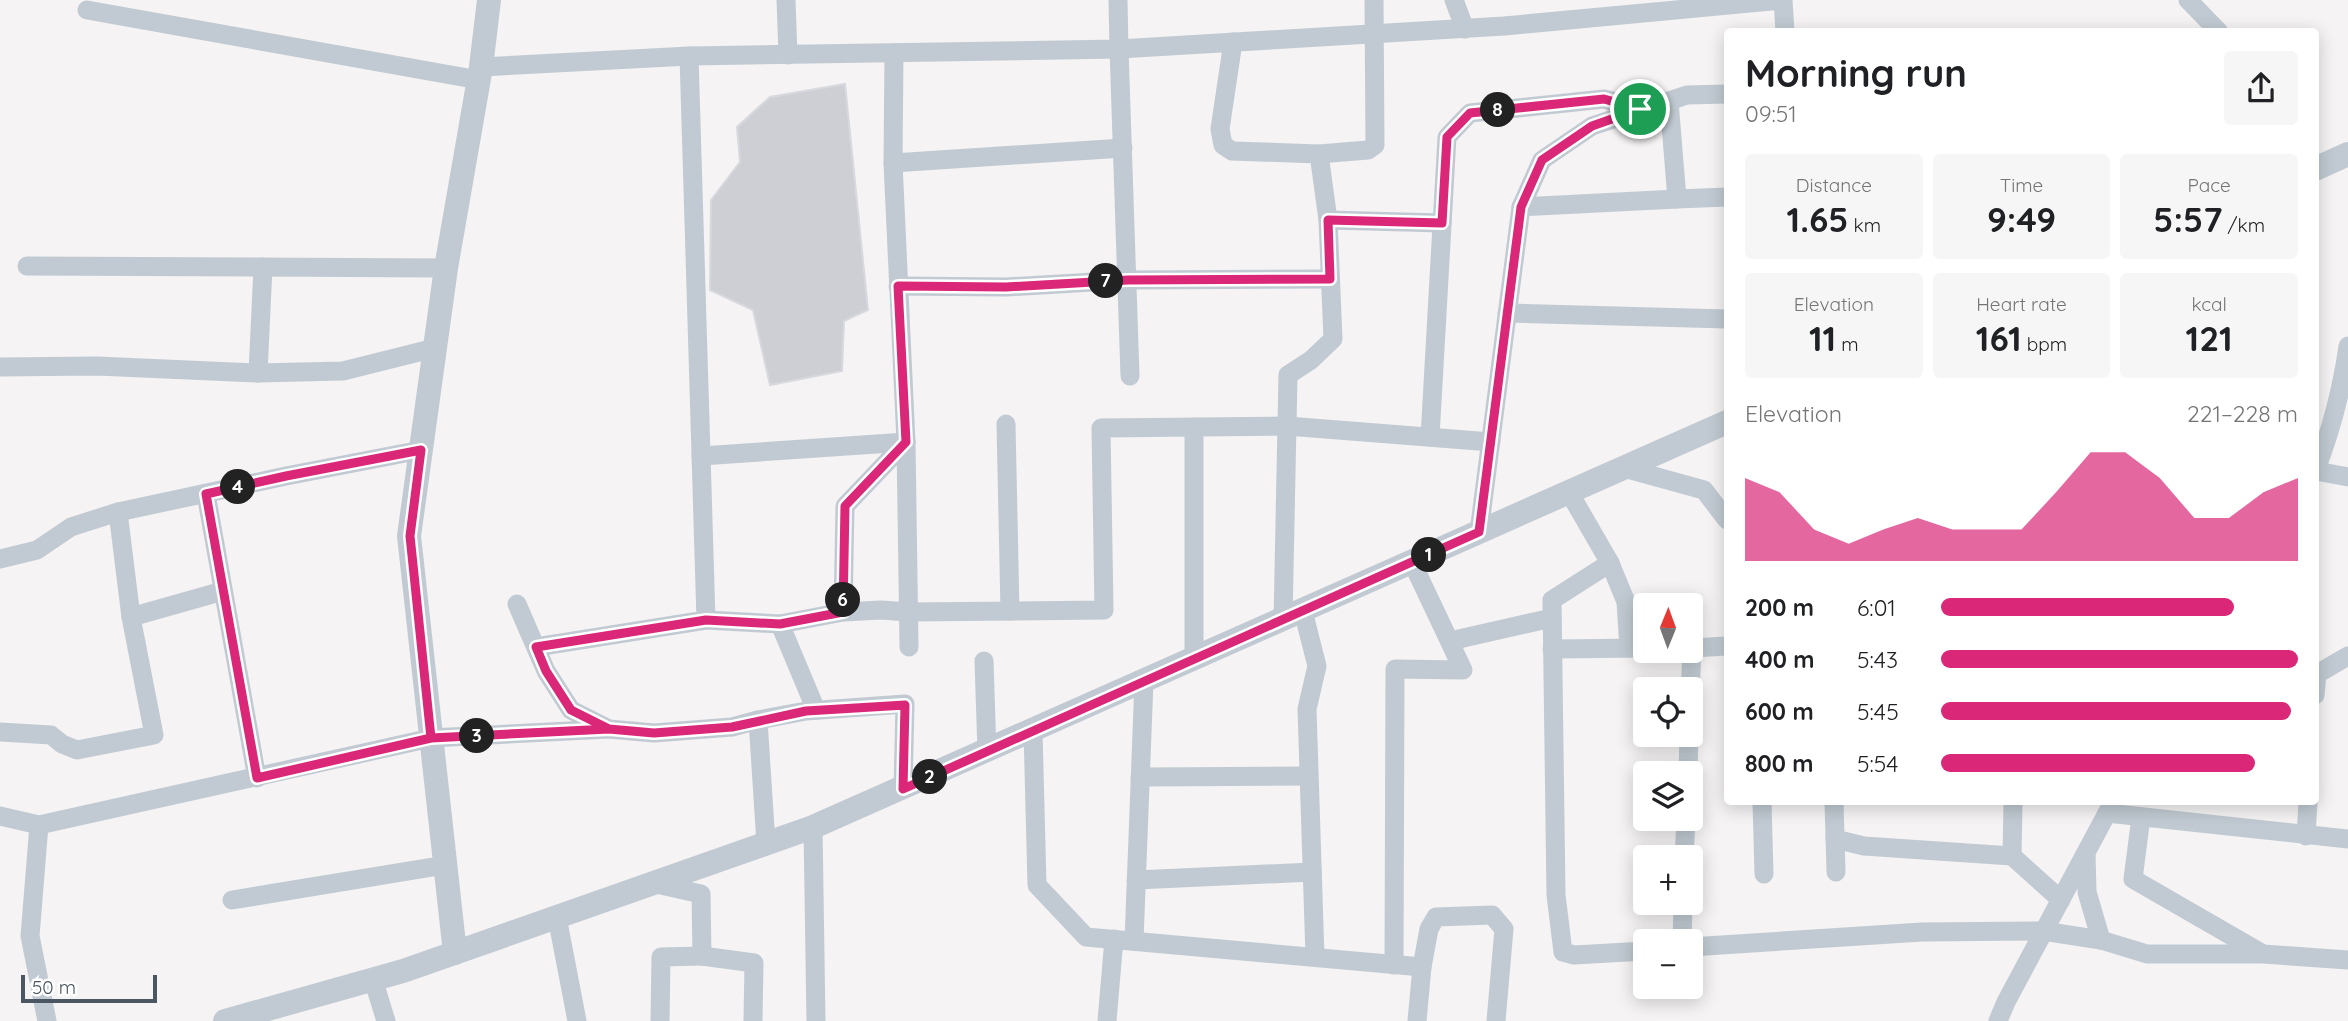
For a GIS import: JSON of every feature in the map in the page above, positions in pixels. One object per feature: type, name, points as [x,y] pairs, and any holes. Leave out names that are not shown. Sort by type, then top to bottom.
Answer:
[{"type":"street","points":[[455,953],[410,536],[446,268],[480,74],[489,0]]},
{"type":"street","points":[[786,0],[788,55]]},
{"type":"street","points":[[1118,0],[1130,376]]},
{"type":"street","points":[[1233,42],[1220,129],[1223,145],[1232,151],[1319,154],[1367,150],[1375,145],[1374,0]]},
{"type":"street","points":[[1454,0],[1465,29]]},
{"type":"street","points":[[87,10],[480,74],[689,56],[1119,49],[1465,29],[1783,0],[1785,28]]},
{"type":"street","points":[[2188,0],[2215,28]]},
{"type":"street","points":[[894,53],[893,163],[906,442],[909,646]]},
{"type":"street","points":[[689,56],[706,620]]},
{"type":"street","points":[[1479,532],[1521,207],[1542,160],[1592,126],[1687,95],[1724,94]]},
{"type":"street","points":[[1430,438],[1447,137],[1470,113],[1604,99],[1640,109]]},
{"type":"street","points":[[1669,101],[1677,199]]},
{"type":"street","points":[[893,163],[1123,148]]},
{"type":"street","points":[[1315,957],[1307,709],[1317,666],[1293,615],[1287,426],[1288,375],[1334,340],[1328,220],[1319,154]]},
{"type":"street","points":[[2319,167],[2348,154]]},
{"type":"street","points":[[1521,207],[1724,197]]},
{"type":"street","points":[[1328,220],[1442,223]]},
{"type":"street","points":[[27,267],[446,268]]},
{"type":"street","points":[[258,373],[263,267]]},
{"type":"street","points":[[898,286],[1006,287],[1128,280],[1330,279]]},
{"type":"street","points":[[1507,313],[1724,319]]},
{"type":"street","points":[[0,367],[97,366],[258,373],[343,371],[435,348]]},
{"type":"street","points":[[2319,462],[2344,379],[2348,352]]},
{"type":"street","points":[[225,1021],[455,953],[813,827],[1724,423]]},
{"type":"street","points":[[1006,424],[1010,611]]},
{"type":"street","points":[[536,647],[706,620],[780,624],[843,612],[881,610],[1104,610],[1101,428],[1287,426],[1491,442]]},
{"type":"street","points":[[1194,427],[1194,659]]},
{"type":"street","points":[[701,457],[906,442]]},
{"type":"street","points":[[843,612],[845,506],[906,442]]},
{"type":"street","points":[[0,559],[37,550],[71,527],[118,512],[421,450]]},
{"type":"street","points":[[1624,468],[1704,490],[1724,516]]},
{"type":"street","points":[[2319,472],[2348,477]]},
{"type":"street","points":[[1569,492],[1610,563],[1626,602],[1633,631]]},
{"type":"street","points":[[206,494],[257,778]]},
{"type":"street","points":[[0,732],[51,735],[62,744],[77,750],[154,735],[131,617],[118,512]]},
{"type":"street","points":[[1394,965],[1395,669],[1463,670],[1412,562]]},
{"type":"street","points":[[1610,563],[1552,600],[1556,895],[1563,952],[1574,955],[1633,951]]},
{"type":"street","points":[[131,617],[223,591]]},
{"type":"street","points":[[517,604],[546,671],[571,710],[609,729]]},
{"type":"street","points":[[1450,640],[1552,618]]},
{"type":"street","points":[[780,624],[816,710]]},
{"type":"street","points":[[1703,647],[1724,646]]},
{"type":"street","points":[[1552,649],[1633,648]]},
{"type":"street","points":[[2319,673],[2348,656]]},
{"type":"street","points":[[984,662],[987,751]]},
{"type":"street","points":[[1107,1021],[1136,880],[1144,681]]},
{"type":"street","points":[[0,816],[39,825],[431,738],[609,729],[654,733],[732,727],[816,710],[905,705],[903,789]]},
{"type":"street","points":[[758,720],[766,844]]},
{"type":"street","points":[[1033,731],[1037,885],[1086,937],[1422,967]]},
{"type":"street","points":[[1140,776],[1308,776]]},
{"type":"street","points":[[1762,805],[1765,874]]},
{"type":"street","points":[[1834,805],[1836,872]]},
{"type":"street","points":[[2012,856],[2013,805]]},
{"type":"street","points":[[2306,836],[2308,805]]},
{"type":"street","points":[[1998,1021],[2110,807],[2141,817],[2348,839]]},
{"type":"street","points":[[2141,817],[2133,879],[2263,954]]},
{"type":"street","points":[[39,825],[30,936],[47,1021]]},
{"type":"street","points":[[813,827],[816,1021]]},
{"type":"street","points":[[1835,839],[1864,846],[2012,856],[2061,900]]},
{"type":"street","points":[[2086,853],[2087,892],[2101,940]]},
{"type":"street","points":[[232,900],[445,865]]},
{"type":"street","points":[[1136,880],[1312,872]]},
{"type":"street","points":[[652,883],[701,894],[702,956]]},
{"type":"street","points":[[1418,1021],[1422,967],[1429,929],[1436,917],[1492,915],[1504,929],[1496,1021]]},
{"type":"street","points":[[557,917],[577,1021]]},
{"type":"street","points":[[1703,946],[1922,932],[2043,931],[2101,940],[2147,954],[2263,954],[2348,960]]},
{"type":"street","points":[[660,1021],[661,957],[702,956],[754,963],[753,1021]]},
{"type":"street","points":[[373,979],[386,1021]]},
{"type":"building","points":[[845,84],[868,310],[844,321],[842,371],[770,385],[753,310],[710,290],[711,200],[740,162],[737,127],[770,97]]},
{"type":"route","points":[[1640,109],[1592,126],[1542,160],[1521,207],[1479,532],[903,789],[905,705],[806,711],[732,727],[654,733],[609,729],[431,738],[257,778],[206,494],[421,450],[410,536],[431,738],[520,733],[609,729],[571,710],[546,671],[536,647],[706,620],[780,624],[843,612],[845,506],[906,442],[898,286],[1006,287],[1128,280],[1330,279],[1328,220],[1442,223],[1447,137],[1470,113],[1604,99],[1640,109]]}]
